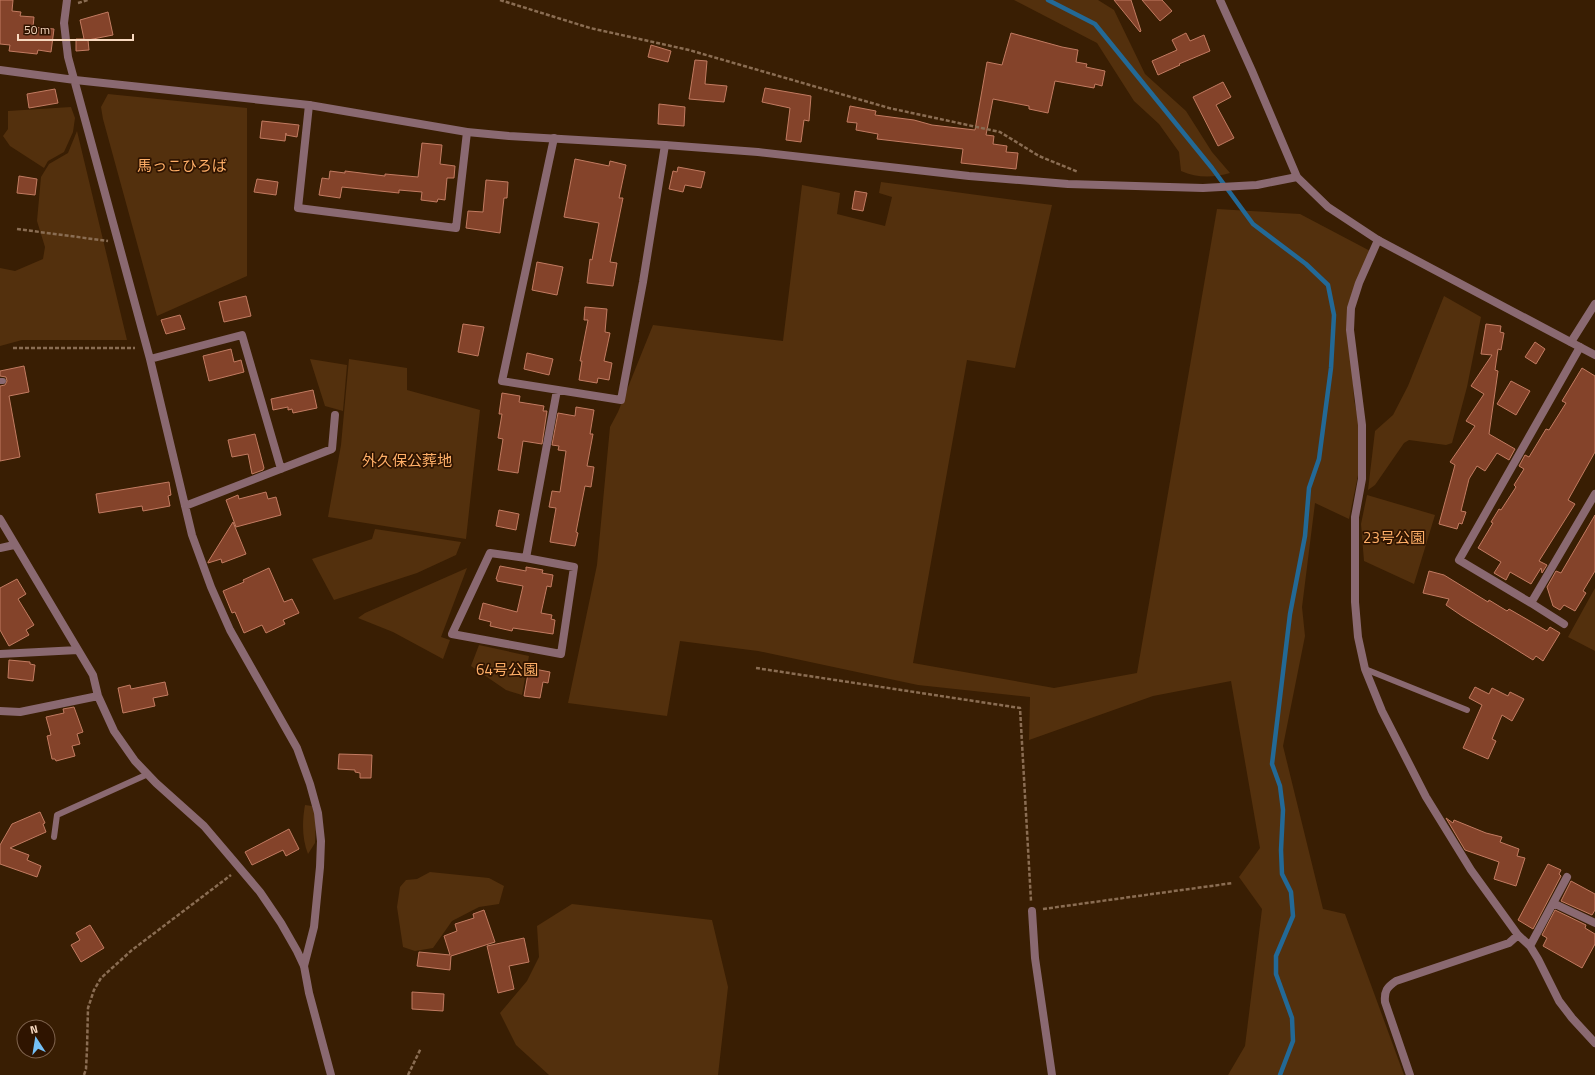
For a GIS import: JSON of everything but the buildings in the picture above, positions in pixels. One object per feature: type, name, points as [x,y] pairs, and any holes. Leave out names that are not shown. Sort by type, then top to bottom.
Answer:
[{"type":"street","points":[[67,0],[64,23],[68,57],[148,348],[192,534],[211,587],[230,630],[297,748],[310,784],[318,813],[321,841],[320,867],[314,927],[304,966]]},
{"type":"street","points":[[1220,0],[1297,177],[1328,207],[1378,240],[1595,355]]},
{"type":"street","points":[[0,70],[75,80],[309,105],[467,132],[509,136],[665,144],[758,152],[969,176],[1068,184],[1218,187],[1256,185],[1297,177]]},
{"type":"street","points":[[309,105],[298,208],[456,228],[467,132]]},
{"type":"street","points":[[554,138],[502,381],[621,400],[665,144]]},
{"type":"street","points":[[1378,240],[1359,283],[1351,308],[1350,330],[1362,425],[1362,479],[1355,517],[1355,602],[1358,637],[1365,669],[1382,712],[1426,797],[1471,870],[1518,935],[1530,946],[1559,1001],[1595,1043]]},
{"type":"street","points":[[1571,342],[1595,304]]},
{"type":"street","points":[[150,359],[242,335],[281,469]]},
{"type":"street","points":[[1564,624],[1532,603],[1459,560],[1580,347]]},
{"type":"street","points":[[526,558],[557,390]]},
{"type":"street","points":[[185,506],[332,449],[335,415]]},
{"type":"street","points":[[1532,603],[1595,494]]},
{"type":"street","points":[[0,519],[14,545],[93,676],[98,696],[114,731],[135,761],[204,826],[260,892],[281,923],[304,966],[309,993],[331,1075]]},
{"type":"street","points":[[0,548],[14,545]]},
{"type":"street","points":[[490,553],[526,558],[574,567],[561,654],[452,634],[490,553]]},
{"type":"street","points":[[0,654],[78,650]]},
{"type":"street","points":[[0,711],[20,712],[98,696]]},
{"type":"street","points":[[1530,946],[1567,877]]},
{"type":"street","points":[[1553,903],[1595,924]]},
{"type":"street","points":[[1032,911],[1035,958],[1052,1075]]},
{"type":"street","points":[[1410,1075],[1385,1002],[1384,993],[1388,986],[1396,981],[1509,943],[1518,935]]},
{"type":"lane","points":[[1365,669],[1467,710]]},
{"type":"lane","points":[[54,837],[57,815],[148,774]]},
{"type":"path","points":[[500,0],[590,28],[690,50],[889,108],[1000,132],[1039,156],[1080,173]]},
{"type":"path","points":[[17,229],[118,242]]},
{"type":"path","points":[[13,348],[148,348]]},
{"type":"path","points":[[756,668],[1020,708],[1032,911],[1233,882]]},
{"type":"path","points":[[84,1075],[86,1069],[88,1008],[94,990],[102,978],[132,950],[240,869]]},
{"type":"path","points":[[408,1075],[421,1048]]},
{"type":"green space","points":[[1014,0],[1098,0],[1114,10],[1145,74],[1186,111],[1212,152],[1230,173],[1217,176],[1205,176],[1193,175],[1181,171],[1179,152],[1159,124],[1134,101],[1097,43]]},
{"type":"green space","name":"馬っこひろば","points":[[108,94],[247,108],[247,276],[157,316],[103,119],[101,107]]},
{"type":"green space","points":[[71,107],[75,118],[73,132],[64,152],[48,161],[44,168],[10,146],[3,136],[8,129],[8,111]]},
{"type":"green space","points":[[77,131],[127,340],[22,340],[0,346],[0,268],[15,271],[43,259],[45,247],[37,221],[41,177],[49,164],[68,153]]},
{"type":"green space","points":[[881,182],[1052,205],[1015,368],[967,360],[913,663],[1054,688],[1137,673],[1217,209],[1300,214],[1374,253],[1364,268],[1352,319],[1354,400],[1364,446],[1349,519],[1315,503],[1302,607],[1305,636],[1283,746],[1323,909],[1345,914],[1404,1075],[1228,1075],[1245,1046],[1262,909],[1239,877],[1260,848],[1231,681],[1153,696],[1029,740],[1030,697],[918,685],[758,651],[680,641],[667,716],[568,703],[597,565],[610,427],[618,412],[653,325],[783,341],[802,185],[840,193],[837,214],[885,226],[892,197],[879,193]]},
{"type":"green space","points":[[1444,296],[1481,317],[1467,387],[1452,443],[1446,445],[1409,440],[1404,443],[1375,485],[1368,490],[1375,431],[1393,415],[1408,386]]},
{"type":"green space","points":[[310,359],[347,365],[343,411],[325,406]]},
{"type":"green space","name":"外久保公葬地","points":[[349,359],[407,368],[407,390],[480,410],[466,539],[328,517],[341,445]]},
{"type":"green space","name":"23号公園","points":[[1367,495],[1435,515],[1414,584],[1364,561],[1361,524]]},
{"type":"green space","points":[[375,529],[461,542],[456,555],[417,573],[334,600],[312,559],[372,539]]},
{"type":"green space","points":[[467,568],[441,637],[450,640],[443,659],[393,632],[358,618],[365,613]]},
{"type":"green space","points":[[1595,588],[1595,651],[1568,637]]},
{"type":"green space","name":"64号公園","points":[[479,645],[529,656],[522,695],[506,690],[471,666]]},
{"type":"green space","points":[[305,805],[312,806],[316,819],[315,843],[308,854],[303,830]]},
{"type":"green space","points":[[430,872],[489,878],[504,886],[499,904],[479,907],[452,921],[433,948],[415,951],[403,947],[397,907],[400,887],[406,880],[417,879]]},
{"type":"green space","points":[[572,904],[712,920],[728,987],[718,1075],[549,1075],[516,1045],[500,1013],[527,981],[539,957],[537,926]]},
{"type":"waterway","points":[[1048,0],[1095,24],[1212,168],[1253,224],[1306,264],[1328,285],[1334,315],[1331,368],[1319,459],[1309,488],[1305,536],[1290,614],[1272,764],[1280,786],[1283,810],[1281,850],[1282,874],[1291,892],[1293,916],[1276,956],[1276,974],[1292,1018],[1293,1041],[1280,1075]]}]
